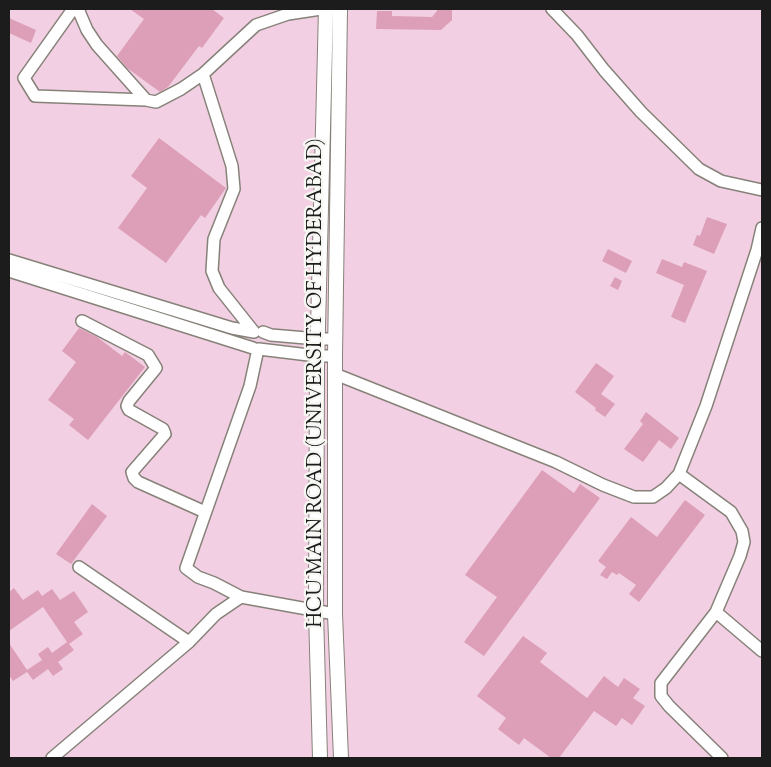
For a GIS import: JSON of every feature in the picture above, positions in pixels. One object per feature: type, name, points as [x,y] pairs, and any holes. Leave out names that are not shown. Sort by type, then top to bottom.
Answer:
[{"type":"street","points":[[73,9],[24,78],[35,96],[146,100],[156,102],[181,90],[203,74],[256,25],[288,14],[320,9]]},
{"type":"street","points":[[78,9],[97,45],[146,100]]},
{"type":"street","name":"HCU MAIN ROAD (UNIVERSITY OF HYDERABAD)","points":[[320,758],[316,612],[318,339],[326,9]]},
{"type":"street","name":"HCU MAIN ROAD (UNIVERSITY OF HYDERABAD)","points":[[340,9],[335,356],[336,614],[341,758]]},
{"type":"street","points":[[552,9],[641,112],[699,169],[721,180],[762,190]]},
{"type":"street","points":[[203,74],[232,166],[234,189],[214,239],[212,271],[219,288],[258,332]]},
{"type":"street","points":[[336,374],[556,462],[634,497],[653,497],[666,488],[679,474],[706,406],[757,250],[762,228]]},
{"type":"street","points":[[9,260],[232,328],[271,335],[335,339]]},
{"type":"street","points":[[9,271],[257,349],[318,356],[335,356]]},
{"type":"street","points":[[82,321],[148,355],[156,368],[127,406],[129,410],[163,429],[165,434],[132,472],[134,478],[138,482],[205,512]]},
{"type":"street","points":[[257,349],[249,340],[258,332]]},
{"type":"street","points":[[257,349],[250,386],[186,568],[198,577],[214,582],[241,597],[316,612],[336,614]]},
{"type":"street","points":[[679,474],[732,512],[742,531],[744,542],[716,612],[661,683],[661,696],[669,706],[722,758]]},
{"type":"street","points":[[79,567],[189,642]]},
{"type":"street","points":[[52,758],[189,642],[216,614],[241,597]]},
{"type":"street","points":[[716,612],[762,650]]},
{"type":"shaded area","points":[[9,9],[762,9],[762,758],[9,758]]},
{"type":"building","points":[[130,9],[212,9],[224,18],[202,48],[199,46],[168,87],[160,92],[127,68],[117,56],[144,19]]},
{"type":"building","points":[[437,9],[452,9],[452,20],[441,30],[376,29],[377,11],[392,11],[392,16],[432,17]]},
{"type":"building","points":[[9,18],[36,30],[31,43],[9,33]]},
{"type":"building","points":[[159,138],[226,188],[205,218],[201,215],[166,263],[118,228],[147,188],[131,176]]},
{"type":"building","points":[[707,217],[727,224],[714,254],[693,245],[697,235],[700,236]]},
{"type":"building","points":[[608,249],[632,261],[626,273],[602,261]]},
{"type":"building","points":[[662,259],[682,267],[684,262],[707,271],[685,323],[671,317],[684,285],[656,273]]},
{"type":"building","points":[[615,277],[622,281],[618,290],[610,286]]},
{"type":"building","points":[[79,328],[97,337],[122,356],[125,352],[145,367],[88,440],[69,425],[74,419],[48,400],[76,362],[62,351]]},
{"type":"building","points":[[596,363],[614,376],[601,394],[615,404],[605,417],[575,392]]},
{"type":"building","points":[[646,412],[679,438],[671,449],[659,440],[643,462],[624,449],[643,424],[640,421]]},
{"type":"building","points":[[542,470],[574,493],[580,484],[600,498],[484,656],[464,642],[497,597],[465,575]]},
{"type":"building","points":[[685,500],[705,515],[639,602],[629,594],[636,585],[619,573],[617,575],[612,572],[607,579],[600,575],[606,567],[598,561],[631,517],[657,537]]},
{"type":"building","points":[[92,504],[107,516],[71,564],[56,554]]},
{"type":"building","points":[[14,588],[23,600],[38,590],[42,596],[52,589],[60,600],[74,591],[88,612],[74,622],[83,634],[69,644],[74,650],[58,662],[63,669],[53,676],[48,669],[33,680],[27,672],[13,681],[9,675],[9,643],[27,670],[42,660],[38,654],[48,647],[52,653],[67,642],[43,607],[9,631],[9,592]]},
{"type":"building","points":[[523,636],[547,653],[540,662],[587,698],[604,676],[618,687],[624,678],[640,689],[633,698],[645,706],[632,725],[622,718],[616,726],[594,711],[559,758],[551,758],[524,738],[519,745],[498,729],[506,718],[477,696]]}]
